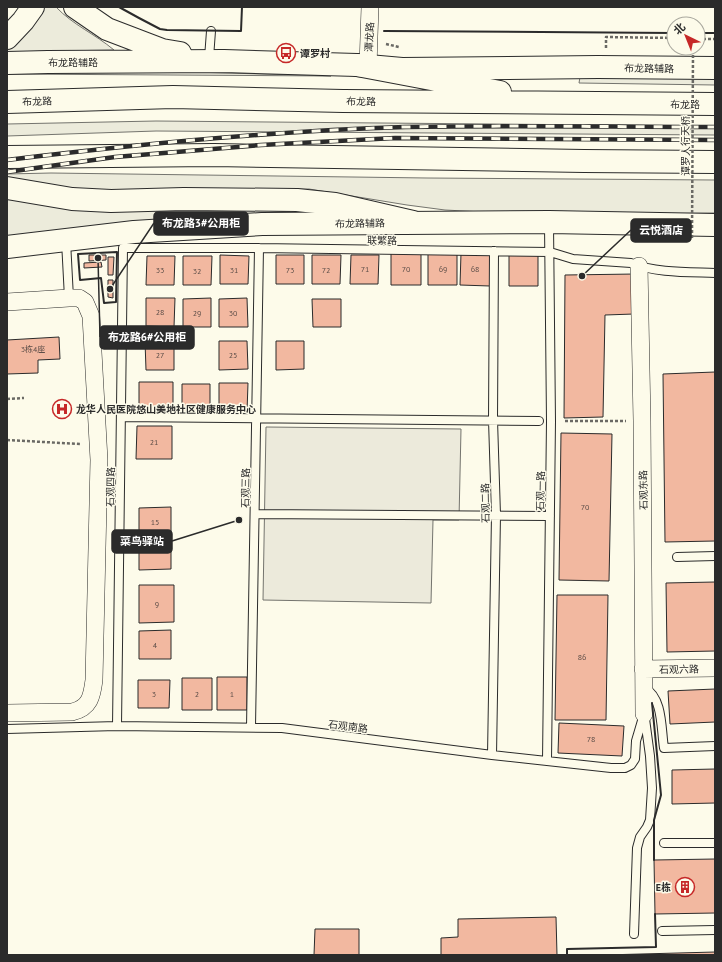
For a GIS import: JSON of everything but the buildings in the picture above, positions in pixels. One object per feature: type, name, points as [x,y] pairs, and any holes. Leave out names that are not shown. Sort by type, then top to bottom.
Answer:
[{"type":"main road","points":[[7,38],[23,21],[33,7]]},
{"type":"main road","points":[[75,7],[107,29],[162,50],[217,60]]},
{"type":"main road","name":"布龙路辅路","points":[[7,63],[217,60],[402,69],[590,67],[715,68]]},
{"type":"main road","points":[[363,66],[558,103]]},
{"type":"main road","name":"布龙路","points":[[7,102],[173,97],[343,101],[715,104]]},
{"type":"main road","points":[[7,158],[214,155],[715,162]]},
{"type":"main road","points":[[7,188],[72,199],[111,201],[184,199],[297,200],[335,204],[413,222]]},
{"type":"main road","name":"布龙路辅路","points":[[7,247],[134,232],[262,224],[549,222],[715,224]]},
{"type":"street","name":"潭龙路","points":[[363,66],[370,7]]},
{"type":"street","name":"石观东路","points":[[639,266],[642,421],[644,714]]},
{"type":"street","points":[[7,302],[69,298],[79,298],[85,302],[91,316],[99,445],[94,684],[91,697],[86,705],[80,710],[64,712],[7,713]]},
{"type":"street","name":"石观六路","points":[[644,669],[715,668]]},
{"type":"lane","points":[[211,31],[217,60]]},
{"type":"lane","name":"石观一路","points":[[547,761],[551,421],[549,222]]},
{"type":"lane","points":[[66,240],[69,298]]},
{"type":"lane","name":"联繁路","points":[[123,248],[259,248],[550,252],[573,259],[631,262],[639,266],[664,270],[715,274]]},
{"type":"lane","name":"石观四路","points":[[118,726],[123,248]]},
{"type":"lane","name":"石观三路","points":[[251,727],[259,248]]},
{"type":"lane","name":"石观二路","points":[[492,755],[496,515],[493,420],[494,251]]},
{"type":"lane","points":[[121,417],[539,421]]},
{"type":"lane","points":[[255,514],[550,516]]},
{"type":"lane","points":[[677,557],[715,556]]},
{"type":"lane","points":[[643,687],[652,694],[658,705],[664,748],[715,746]]},
{"type":"lane","points":[[634,934],[637,848],[640,838],[650,820],[652,788],[650,756],[644,714]]},
{"type":"lane","name":"石观南路","points":[[7,729],[118,726],[282,728],[492,755],[611,768],[625,768],[631,765],[635,759],[636,741],[644,714]]},
{"type":"lane","points":[[664,843],[715,843]]},
{"type":"lane","points":[[662,930],[715,930]]},
{"type":"path","points":[[606,52],[606,37],[666,38]]},
{"type":"path","name":"谭罗人行天桥","points":[[692,238],[693,56]]},
{"type":"path","points":[[7,399],[24,398]]},
{"type":"path","points":[[551,421],[642,421]]},
{"type":"path","points":[[7,440],[82,444]]},
{"type":"shaded area","points":[[38,7],[56,7],[70,19],[114,50],[7,52],[7,46]]},
{"type":"shaded area","points":[[37,71],[158,71],[331,76],[7,74]]},
{"type":"shaded area","points":[[580,77],[715,78],[715,85],[579,83]]},
{"type":"shaded area","points":[[156,121],[715,126],[715,135],[156,131],[7,136],[7,124]]},
{"type":"shaded area","points":[[51,173],[715,180],[715,213],[644,214],[483,212],[445,210],[407,205],[309,189],[84,192],[7,180],[7,174]]},
{"type":"shaded area","points":[[7,197],[290,211],[191,218],[7,240]]},
{"type":"shaded area","points":[[266,427],[461,429],[459,520],[433,520],[431,603],[263,600]]},
{"type":"railway","points":[[7,160],[206,139],[355,129],[482,126],[715,127]]},
{"type":"railway","points":[[7,172],[115,157],[261,145],[395,138],[715,140]]},
{"type":"wall","points":[[119,7],[160,29],[241,31],[242,7]]},
{"type":"wall","points":[[384,31],[666,33]]},
{"type":"wall","points":[[706,33],[715,33]]},
{"type":"wall","points":[[117,252],[116,302],[104,303],[101,278],[80,280],[78,254],[117,252]]},
{"type":"wall","points":[[652,703],[661,795],[654,820],[654,860]]},
{"type":"wall","points":[[567,955],[567,949],[656,947],[655,914]]},
{"type":"place","name":"谭罗村","points":[[286,53]]},
{"type":"place","name":"布龙路6#公用柜","points":[[98,258]]},
{"type":"place","name":"云悦酒店","points":[[582,276]]},
{"type":"place","name":"布龙路3#公用柜","points":[[110,289]]},
{"type":"place","name":"龙华人民医院悠山美地社区健康服务中心","points":[[62,409]]},
{"type":"place","name":"菜鸟驿站","points":[[239,520]]},
{"type":"place","name":"E栋","points":[[685,887]]}]
